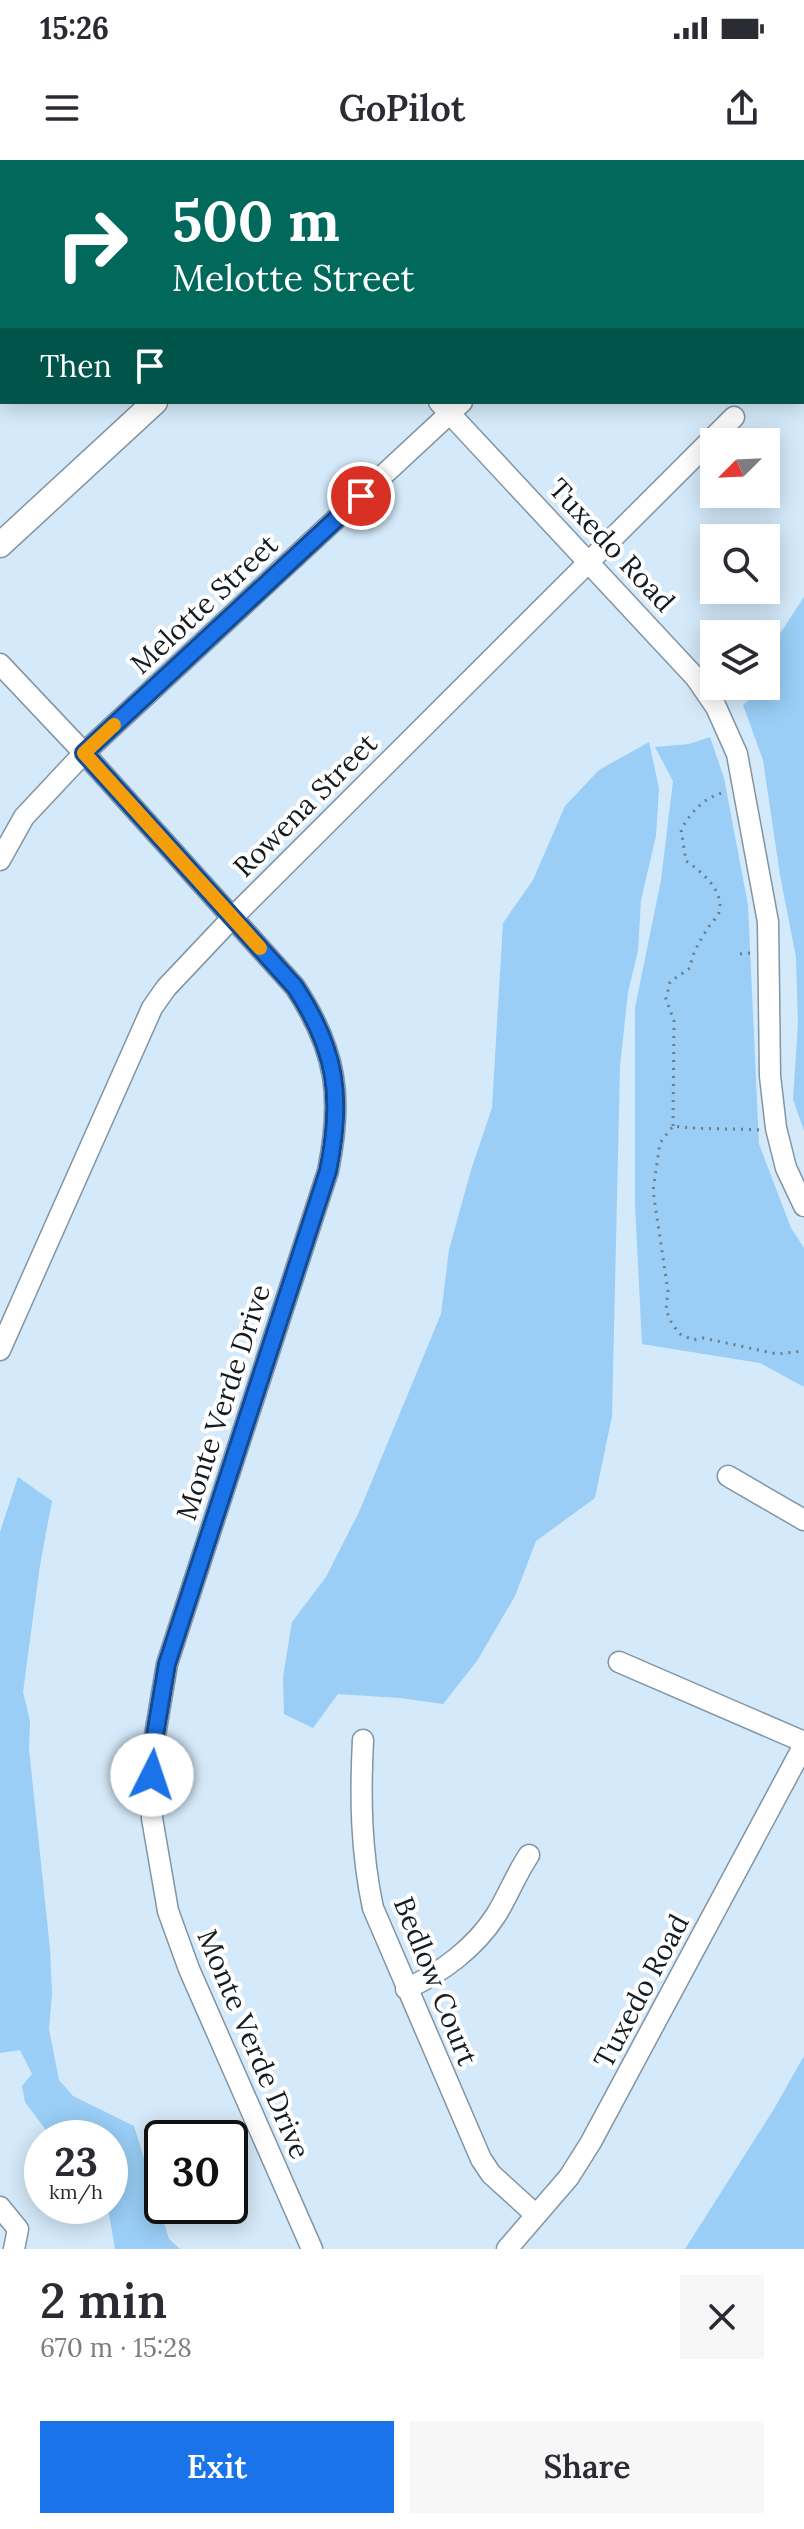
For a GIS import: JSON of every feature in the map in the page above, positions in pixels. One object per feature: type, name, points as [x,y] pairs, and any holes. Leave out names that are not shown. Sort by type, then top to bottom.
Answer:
[{"type":"main road","points":[[0,545],[153,404]]},
{"type":"street","name":"Tuxedo Road","points":[[450,406],[696,678],[716,707],[737,754],[768,922],[770,1076],[776,1128],[786,1168],[804,1206]]},
{"type":"street","name":"Melotte Street","points":[[0,860],[24,817],[84,753],[450,406]]},
{"type":"street","name":"Rowena Street","points":[[0,1350],[152,1008],[166,988],[233,917],[734,417]]},
{"type":"street","name":"Monte Verde Drive","points":[[0,664],[295,987],[329,1053],[335,1080],[337,1130],[328,1171],[167,1664],[152,1753],[152,1818],[168,1911],[189,1969],[312,2249]]},
{"type":"street","points":[[728,1476],[804,1520]]},
{"type":"street","points":[[619,1662],[804,1744]]},
{"type":"street","name":"Bedlow Court","points":[[363,1740],[360,1795],[364,1866],[373,1908],[481,2159],[491,2174],[536,2215]]},
{"type":"street","name":"Tuxedo Road","points":[[507,2249],[569,2177],[591,2142],[804,1744]]},
{"type":"street","points":[[406,1989],[471,1947],[496,1914],[529,1855]]},
{"type":"street","points":[[2,2208],[18,2229],[14,2249]]},
{"type":"path","points":[[728,792],[712,795],[696,808],[681,829],[686,861],[712,885],[719,898],[719,913],[692,956],[690,968],[670,982],[666,999],[674,1021],[673,1126],[660,1143],[653,1191],[668,1291],[666,1310],[680,1334],[693,1340],[703,1338],[777,1354],[804,1351]]},
{"type":"path","points":[[741,954],[751,953]]},
{"type":"path","points":[[673,1126],[708,1131],[738,1128],[761,1130]]},
{"type":"shaded area","points":[[804,597],[804,1131],[793,1099],[798,1024],[796,957],[763,760],[743,705],[749,700],[780,700],[780,633]]},
{"type":"shaded area","points":[[710,737],[724,778],[748,905],[759,1144],[791,1228],[804,1248],[804,1387],[760,1363],[642,1344],[635,1205],[635,1008],[661,880],[673,781],[655,747],[689,744]]},
{"type":"shaded area","points":[[649,742],[659,788],[656,836],[641,900],[638,951],[628,992],[620,1066],[612,1416],[595,1498],[536,1541],[515,1596],[477,1661],[443,1704],[338,1694],[313,1728],[284,1714],[283,1677],[292,1622],[326,1577],[359,1512],[441,1314],[449,1250],[492,1108],[503,923],[533,880],[565,806],[599,770]]},
{"type":"shaded area","points":[[18,1477],[52,1501],[23,1692],[30,1721],[29,1749],[50,1949],[52,1993],[49,2029],[59,2080],[73,2096],[122,2120],[38,2120],[25,2102],[22,2086],[32,2074],[20,2050],[0,2053],[0,1532]]},
{"type":"shaded area","points":[[804,2056],[804,2249],[685,2249],[774,2109]]},
{"type":"shaded area","points":[[128,2123],[134,2126],[144,2158],[144,2224],[164,2224],[169,2239],[180,2249],[115,2249],[111,2224],[128,2224]]},
{"type":"slow traffic","points":[[114,725],[84,753],[260,948]]},
{"type":"route","points":[[152,1775],[152,1753],[167,1664],[328,1171],[337,1130],[335,1080],[329,1053],[295,987],[84,753],[361,496]]}]
